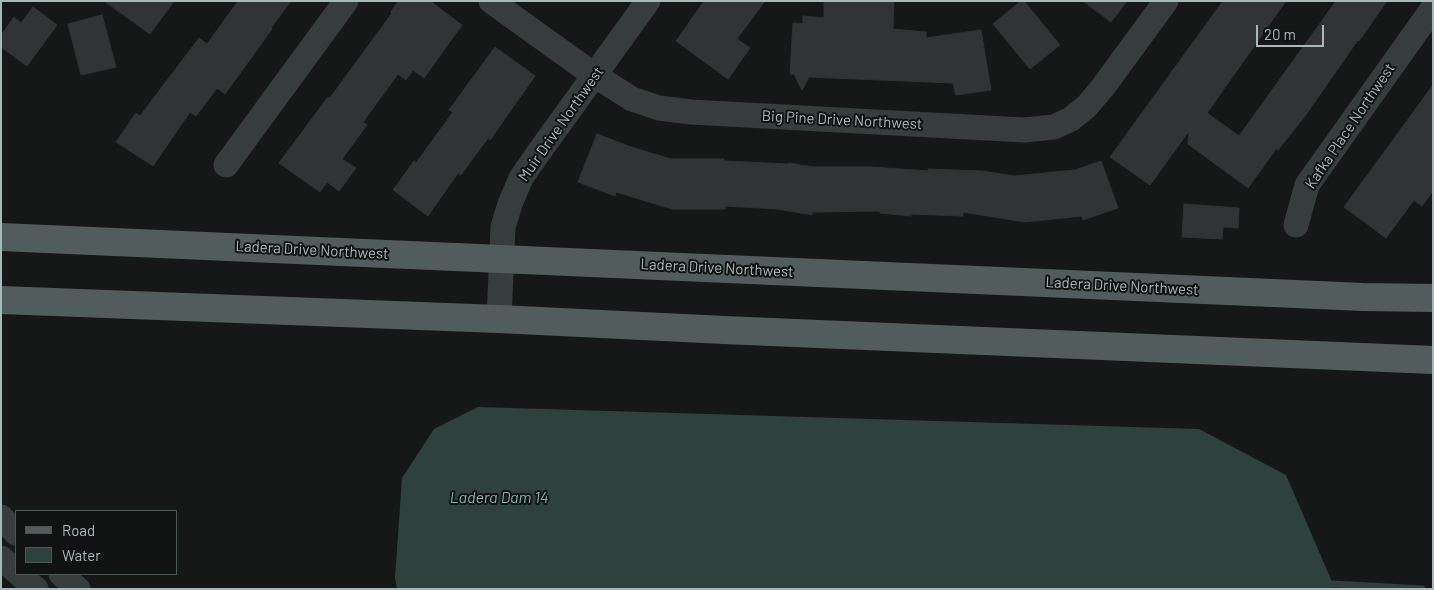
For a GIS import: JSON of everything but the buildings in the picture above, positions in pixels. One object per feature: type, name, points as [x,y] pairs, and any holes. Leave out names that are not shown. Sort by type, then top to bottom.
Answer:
[{"type":"main road","name":"Ladera Drive Northwest","points":[[1,237],[1353,297],[1433,298]]},
{"type":"main road","points":[[1,300],[500,319],[1433,360]]},
{"type":"street","points":[[226,165],[346,1]]},
{"type":"street","name":"Big Pine Drive Northwest","points":[[491,1],[594,75],[632,99],[659,108],[691,112],[1024,130],[1054,127],[1071,118],[1087,106],[1166,1]]},
{"type":"street","name":"Muir Drive Northwest","points":[[500,319],[503,227],[521,178],[648,1]]},
{"type":"street","name":"Kafka Place Northwest","points":[[1296,225],[1307,185],[1433,8]]},
{"type":"street","points":[[1,517],[15,532]]},
{"type":"street","points":[[1,558],[15,570]]},
{"type":"street","points":[[20,575],[36,589]]},
{"type":"street","points":[[62,575],[78,589]]},
{"type":"water","name":"Ladera Dam 14","points":[[478,407],[1199,429],[1286,475],[1333,584],[1332,589],[397,589],[395,578],[402,478],[434,429]]},
{"type":"waterway","points":[[1333,584],[1422,589]]}]
